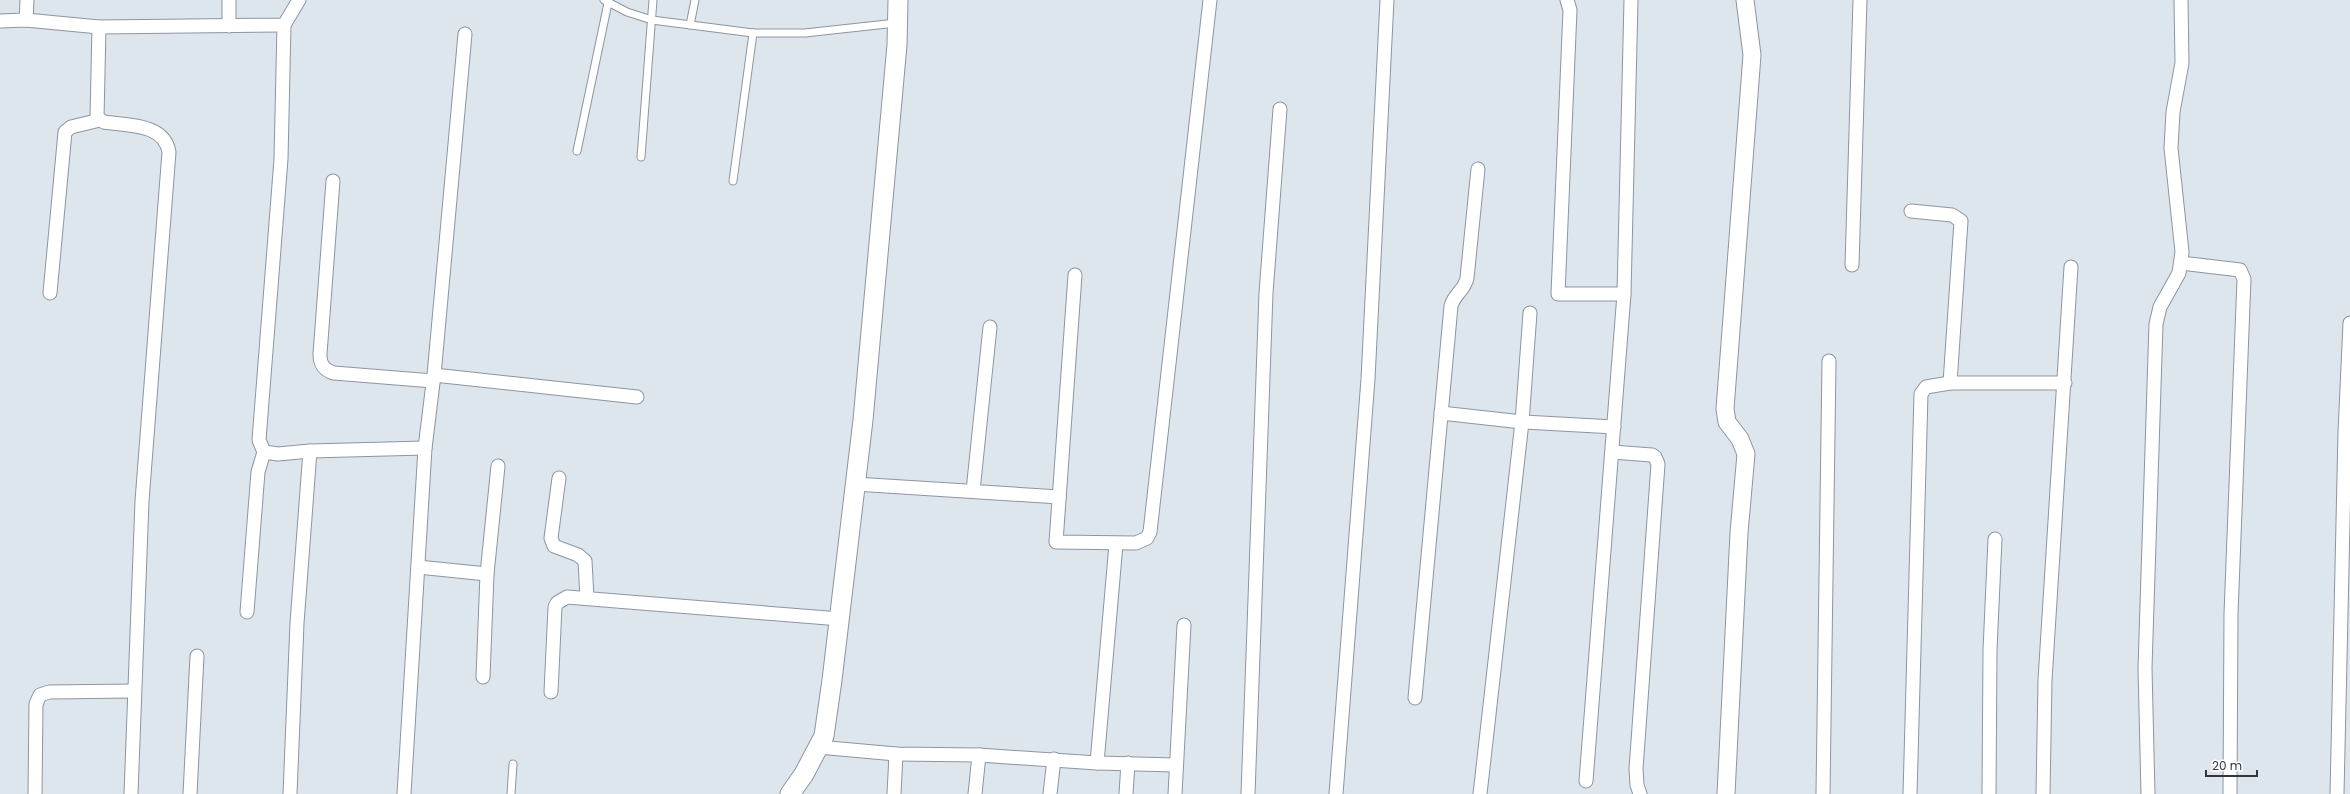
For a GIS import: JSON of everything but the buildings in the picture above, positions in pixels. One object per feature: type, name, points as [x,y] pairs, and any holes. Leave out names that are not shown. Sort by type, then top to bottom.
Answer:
[{"type":"main road","points":[[790,794],[824,736],[840,620],[855,484],[898,0]]},
{"type":"street","points":[[26,20],[27,0]]},
{"type":"street","points":[[229,0],[229,26]]},
{"type":"street","points":[[247,612],[258,472],[264,452],[259,440],[281,160],[284,25],[299,0]]},
{"type":"street","points":[[1076,275],[1056,542],[1116,544],[1143,542],[1150,532],[1210,0]]},
{"type":"street","points":[[1336,794],[1368,379],[1387,0]]},
{"type":"street","points":[[1567,0],[1570,10],[1558,294],[1624,294]]},
{"type":"street","points":[[1586,781],[1624,294],[1632,0]]},
{"type":"street","points":[[1726,794],[1739,533],[1746,454],[1740,439],[1727,422],[1725,409],[1752,55],[1746,0]]},
{"type":"street","points":[[1852,265],[1860,0]]},
{"type":"street","points":[[2148,794],[2145,668],[2156,324],[2160,307],[2175,283],[2181,264],[2182,240],[2171,148],[2173,112],[2182,63],[2181,0]]},
{"type":"street","points":[[0,20],[26,20],[99,27],[284,25]]},
{"type":"street","points":[[99,27],[96,114],[100,120]]},
{"type":"street","points":[[404,794],[425,448],[433,378],[464,34]]},
{"type":"street","points":[[1248,794],[1266,293],[1280,109]]},
{"type":"street","points":[[50,293],[65,132],[71,127],[100,120],[154,130],[167,142],[168,152],[142,501],[131,794]]},
{"type":"street","points":[[1415,698],[1451,306],[1454,298],[1465,286],[1467,278],[1478,169]]},
{"type":"street","points":[[332,181],[320,354],[321,364],[327,371],[334,373],[433,378],[637,398]]},
{"type":"street","points":[[1911,211],[1952,215],[1959,218],[1961,221],[1950,383]]},
{"type":"street","points":[[2181,264],[2240,270],[2244,279],[2232,606],[2230,794]]},
{"type":"street","points":[[2043,794],[2045,680],[2065,383],[2071,267]]},
{"type":"street","points":[[1480,794],[1522,422],[1530,313]]},
{"type":"street","points":[[2337,794],[2344,432],[2350,323]]},
{"type":"street","points":[[973,491],[990,327]]},
{"type":"street","points":[[1822,794],[1829,361]]},
{"type":"street","points":[[1910,794],[1920,402],[1923,390],[1926,387],[1950,383],[2065,383]]},
{"type":"street","points":[[1441,413],[1522,422],[1614,427]]},
{"type":"street","points":[[264,452],[278,454],[310,451],[425,448]]},
{"type":"street","points":[[290,794],[297,623],[310,451]]},
{"type":"street","points":[[1612,452],[1652,455],[1656,457],[1658,464],[1636,769],[1637,785],[1640,794]]},
{"type":"street","points":[[483,677],[487,574],[498,466]]},
{"type":"street","points":[[559,478],[551,538],[554,546],[578,555],[585,561],[587,598]]},
{"type":"street","points":[[855,484],[1059,497]]},
{"type":"street","points":[[1989,794],[1990,650],[1996,539]]},
{"type":"street","points":[[1097,762],[1116,544]]},
{"type":"street","points":[[418,567],[487,574]]},
{"type":"street","points":[[552,692],[555,607],[557,602],[567,597],[840,620]]},
{"type":"street","points":[[1174,794],[1184,624]]},
{"type":"street","points":[[190,794],[197,656]]},
{"type":"street","points":[[35,794],[36,704],[40,695],[50,692],[134,691]]},
{"type":"street","points":[[818,747],[896,754],[979,755],[1097,762],[1176,764]]},
{"type":"street","points":[[894,794],[896,754]]},
{"type":"street","points":[[975,794],[979,755]]},
{"type":"street","points":[[1050,794],[1054,759]]},
{"type":"street","points":[[1126,794],[1128,763]]},
{"type":"lane","points":[[641,157],[653,0]]},
{"type":"lane","points":[[690,25],[695,0]]},
{"type":"lane","points":[[577,151],[606,1],[652,20],[753,33],[805,34],[897,23]]},
{"type":"lane","points":[[733,181],[753,33]]},
{"type":"lane","points":[[511,794],[513,764]]}]
